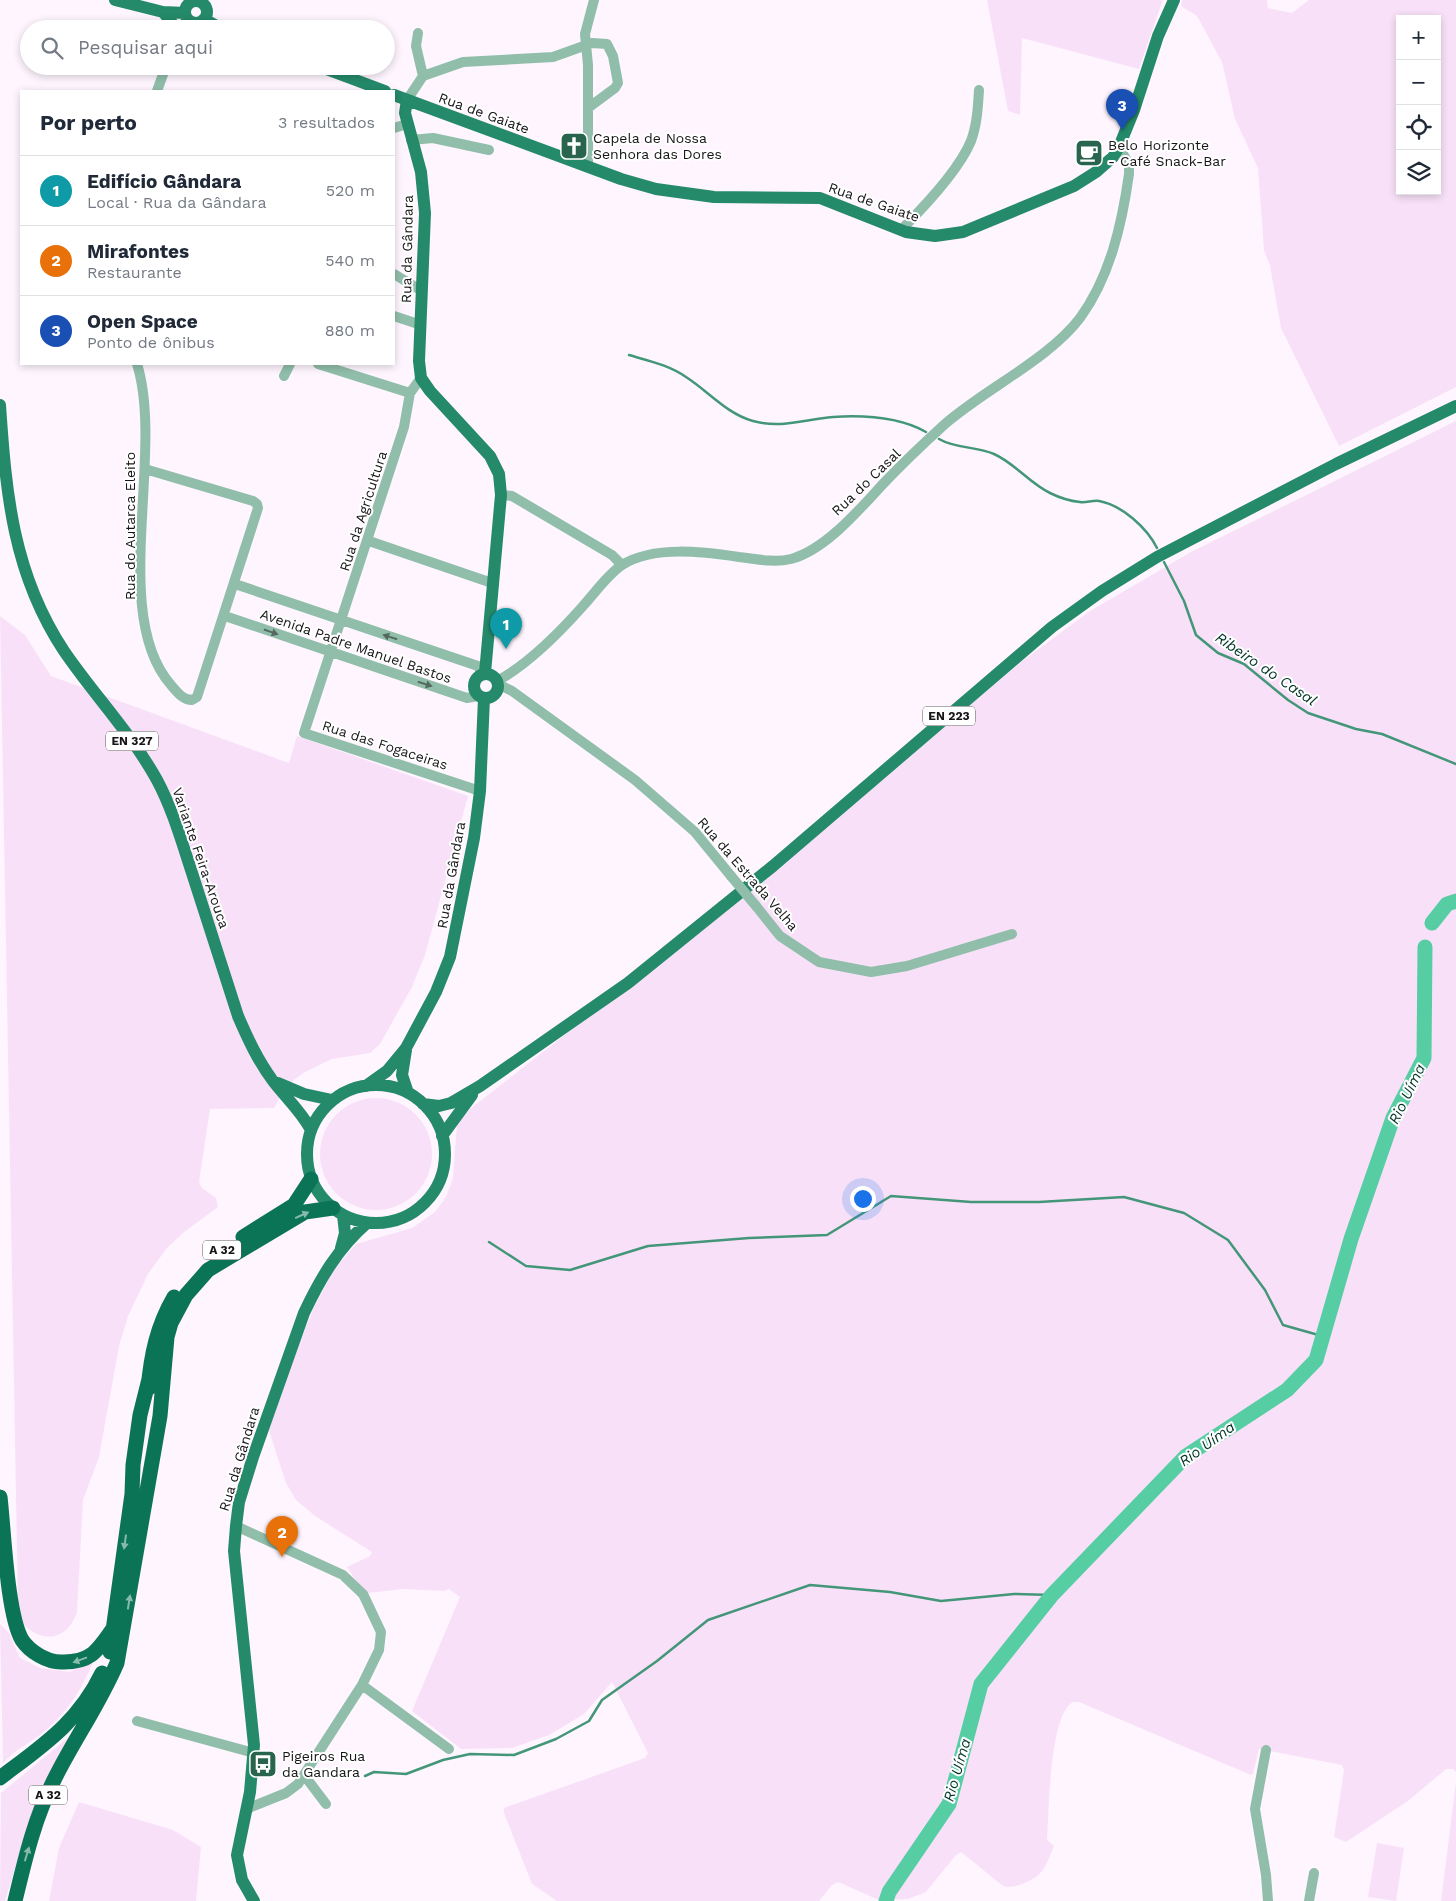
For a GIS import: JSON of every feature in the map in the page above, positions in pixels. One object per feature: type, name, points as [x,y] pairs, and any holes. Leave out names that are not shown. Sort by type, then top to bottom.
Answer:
[{"type":"highway","name":"A 32","points":[[14,1901],[38,1817],[55,1777],[102,1698],[117,1663],[139,1496],[149,1379],[155,1340],[162,1318],[178,1290],[190,1274],[203,1263],[294,1205],[311,1179]]},
{"type":"highway","name":"A 32","points":[[0,1778],[73,1719],[93,1692],[108,1661],[139,1496],[164,1384],[167,1337],[171,1323],[196,1282],[208,1270],[305,1212],[338,1212]]},
{"type":"highway","name":"A 32","points":[[0,1498],[14,1620],[23,1641],[36,1654],[55,1662],[77,1663],[96,1652],[114,1627]]},
{"type":"highway","name":"A 32","points":[[0,1787],[71,1731],[102,1698]]},
{"type":"main road","points":[[115,0],[162,12],[182,20]]},
{"type":"main road","points":[[185,20],[188,4],[197,0],[205,6],[207,13],[204,19]]},
{"type":"main road","name":"Rua de Gaiate","points":[[395,95],[620,179],[656,189],[714,197],[820,198],[901,230],[935,236],[963,232],[1074,186],[1096,172],[1113,157],[1134,110],[1158,36],[1174,0]]},
{"type":"main road","points":[[162,12],[169,20]]},
{"type":"main road","points":[[342,75],[381,90]]},
{"type":"main road","name":"Rua da Gândara","points":[[366,1086],[387,1070],[406,1048],[436,992],[450,958],[474,838],[480,791],[481,697],[473,686],[475,678],[484,673],[501,494],[499,474],[490,456],[421,378],[419,361],[424,191],[407,124],[405,113],[407,100]]},
{"type":"main road","name":"Variante Feira-Arouca","points":[[0,405],[8,502],[16,544],[30,584],[46,620],[65,652],[135,745],[157,780],[174,817],[238,1016],[250,1045],[273,1082],[297,1108],[310,1130]]},
{"type":"main road","name":"EN 223","points":[[423,1104],[439,1106],[451,1103],[480,1086],[628,983],[773,866],[1052,627],[1102,591],[1157,557],[1456,406]]},
{"type":"main road","points":[[481,697],[494,694],[498,682],[492,675],[484,673]]},
{"type":"main road","name":"Rua da Gândara","points":[[406,1048],[402,1075],[408,1093]]},
{"type":"main road","points":[[273,1082],[304,1094],[332,1100]]},
{"type":"main road","points":[[388,1086],[408,1093],[423,1104],[435,1119],[442,1136],[445,1160],[438,1184],[428,1200],[403,1218],[385,1223],[367,1223],[338,1212],[316,1190],[311,1179],[306,1154],[310,1130],[332,1100],[354,1088],[388,1086]]},
{"type":"main road","name":"EN 223","points":[[442,1136],[458,1112],[480,1086]]},
{"type":"main road","name":"Rua da Gândara","points":[[338,1212],[345,1233],[341,1248]]},
{"type":"main road","name":"Rua da Gândara","points":[[254,1901],[238,1868],[238,1856],[254,1753],[234,1551],[239,1502],[304,1313],[317,1285],[341,1248],[367,1223]]},
{"type":"street","points":[[588,167],[585,34],[594,0]]},
{"type":"street","points":[[418,33],[416,46],[423,76]]},
{"type":"street","points":[[407,100],[423,76],[463,62],[553,56],[574,51],[586,44],[607,44],[613,56],[618,83],[615,88],[588,108]]},
{"type":"street","points":[[157,90],[163,75]]},
{"type":"street","points":[[901,230],[944,183],[971,141],[978,111],[979,90]]},
{"type":"street","points":[[395,128],[407,124]]},
{"type":"street","points":[[411,140],[433,138],[489,150]]},
{"type":"street","name":"Rua do Casal","points":[[498,682],[567,625],[613,572],[622,565],[637,558],[663,554],[706,553],[775,562],[793,558],[813,549],[851,518],[946,424],[1056,343],[1080,319],[1099,285],[1114,247],[1128,174],[1128,164],[1119,147]]},
{"type":"street","points":[[395,275],[422,291]]},
{"type":"street","points":[[395,316],[421,325]]},
{"type":"street","name":"Rua do Autarca Eleito","points":[[137,365],[142,392],[146,469],[141,585],[149,646],[164,678],[185,699],[192,700],[197,696],[225,616]]},
{"type":"street","points":[[284,376],[290,365]]},
{"type":"street","points":[[321,365],[410,393]]},
{"type":"street","name":"Rua da Agricultura","points":[[332,653],[404,427],[410,393],[421,378]]},
{"type":"street","points":[[146,469],[257,504],[257,512],[225,616]]},
{"type":"street","points":[[501,494],[512,496],[612,555],[622,565]]},
{"type":"street","points":[[369,541],[492,583]]},
{"type":"street","name":"Avenida Padre Manuel Bastos","points":[[235,584],[478,666],[484,673]]},
{"type":"street","name":"Avenida Padre Manuel Bastos","points":[[225,616],[467,698],[481,697]]},
{"type":"street","name":"Rua das Fogaceiras","points":[[332,653],[304,733],[480,791]]},
{"type":"street","name":"Rua da Estrada Velha","points":[[498,682],[636,780],[695,832],[780,936],[818,962],[871,972],[907,966],[1012,934]]},
{"type":"street","points":[[236,1526],[343,1575],[363,1594],[381,1632],[379,1650],[362,1685],[298,1784],[286,1793],[246,1809]]},
{"type":"street","points":[[362,1685],[449,1749]]},
{"type":"street","points":[[137,1721],[254,1753]]},
{"type":"street","points":[[1266,1750],[1255,1809],[1266,1875],[1268,1901]]},
{"type":"street","points":[[304,1775],[326,1804]]},
{"type":"street","points":[[1309,1901],[1314,1873]]},
{"type":"shaded area","points":[[987,0],[1161,0],[1162,2],[1139,69],[1022,38],[1020,115],[1008,111]]},
{"type":"shaded area","points":[[1182,0],[1267,0],[1268,8],[1292,13],[1309,0],[1456,0],[1456,387],[1339,446],[1281,328],[1270,266],[1264,250],[1258,168],[1235,119],[1222,62],[1197,16],[1181,6]]},
{"type":"shaded area","points":[[1456,421],[1456,1772],[1453,1769],[1446,1769],[1408,1801],[1346,1842],[1334,1837],[1344,1770],[1342,1765],[1259,1749],[1253,1774],[1251,1775],[1079,1702],[1073,1702],[1065,1711],[1059,1725],[1052,1766],[1047,1840],[1054,1846],[1043,1870],[1030,1881],[1010,1887],[1003,1886],[961,1852],[956,1855],[926,1892],[908,1899],[879,1900],[838,1882],[832,1885],[819,1901],[557,1901],[532,1884],[504,1813],[504,1808],[645,1758],[648,1753],[612,1682],[584,1714],[549,1735],[512,1748],[461,1749],[412,1711],[460,1597],[449,1589],[444,1591],[403,1589],[368,1593],[362,1590],[347,1567],[370,1556],[372,1552],[315,1516],[296,1500],[286,1483],[269,1431],[269,1421],[314,1307],[335,1268],[356,1244],[412,1228],[435,1212],[446,1197],[453,1178],[457,1123],[470,1109],[741,897],[1021,662],[1090,611],[1191,552]]},
{"type":"shaded area","points":[[0,616],[25,635],[51,676],[289,763],[297,736],[468,796],[425,955],[412,987],[380,1044],[370,1053],[332,1059],[305,1072],[287,1085],[274,1108],[210,1109],[199,1182],[202,1188],[216,1198],[218,1207],[184,1232],[167,1248],[148,1274],[128,1316],[119,1346],[99,1457],[83,1500],[77,1612],[71,1625],[66,1630],[49,1637],[35,1633],[25,1626],[20,1618],[18,1605]]},
{"type":"shaded area","points":[[376,1098],[398,1102],[416,1114],[428,1132],[432,1154],[428,1176],[416,1194],[398,1206],[376,1210],[354,1206],[336,1194],[324,1176],[320,1154],[324,1132],[336,1114],[354,1102]]},
{"type":"shaded area","points":[[0,1624],[9,1633],[20,1658],[40,1668],[70,1672],[94,1659],[85,1680],[73,1700],[58,1719],[3,1763]]},
{"type":"shaded area","points":[[75,1732],[24,1838],[5,1901],[0,1901],[1,1793]]},
{"type":"shaded area","points":[[1456,1782],[1456,1901],[1441,1901]]},
{"type":"shaded area","points":[[79,1802],[173,1830],[201,1847],[196,1901],[49,1901],[59,1848]]},
{"type":"shaded area","points":[[1377,1843],[1404,1848],[1396,1901],[1368,1897]]},
{"type":"waterway","name":"Ribeiro do Casal","points":[[629,355],[673,369],[726,408],[753,421],[784,424],[833,417],[857,416],[893,420],[926,432]]},
{"type":"waterway","name":"Ribeiro do Casal","points":[[939,439],[994,454],[1009,463],[1042,489],[1057,496],[1080,502],[1099,501],[1108,503],[1133,518],[1153,540],[1157,548]]},
{"type":"waterway","name":"Ribeiro do Casal","points":[[1164,562],[1184,601],[1196,635],[1218,653],[1244,664],[1288,700],[1308,713],[1356,729],[1382,734],[1456,764]]},
{"type":"waterway","name":"Rio Uíma","points":[[1432,923],[1447,904],[1456,901]]},
{"type":"waterway","name":"Rio Uíma","points":[[886,1901],[889,1892],[949,1804],[981,1684],[1052,1595],[1186,1456],[1287,1390],[1316,1360],[1351,1239],[1393,1118],[1424,1058],[1425,947]]},
{"type":"waterway","points":[[489,1242],[526,1266],[570,1270],[648,1246],[749,1238],[827,1235],[891,1196],[971,1202],[1039,1202],[1124,1197],[1184,1213],[1228,1240],[1265,1290],[1283,1325],[1322,1336]]},
{"type":"waterway","points":[[365,1776],[374,1772],[406,1774],[443,1760],[470,1754],[514,1755],[556,1739],[589,1721],[602,1700],[657,1661],[708,1620],[810,1585],[890,1592],[941,1601],[1014,1594],[1052,1595]]},
{"type":"place","name":"Open Space","points":[[1122,130]]},
{"type":"place","name":"Capela de Nossa Senhora das Dores","points":[[574,146]]},
{"type":"place","name":"Belo Horizonte - Café Snack-Bar","points":[[1089,153]]},
{"type":"place","name":"Edifício Gândara","points":[[506,649]]},
{"type":"place","name":"Mirafontes","points":[[282,1557]]},
{"type":"place","name":"Pigeiros Rua da Gandara","points":[[263,1764]]}]
